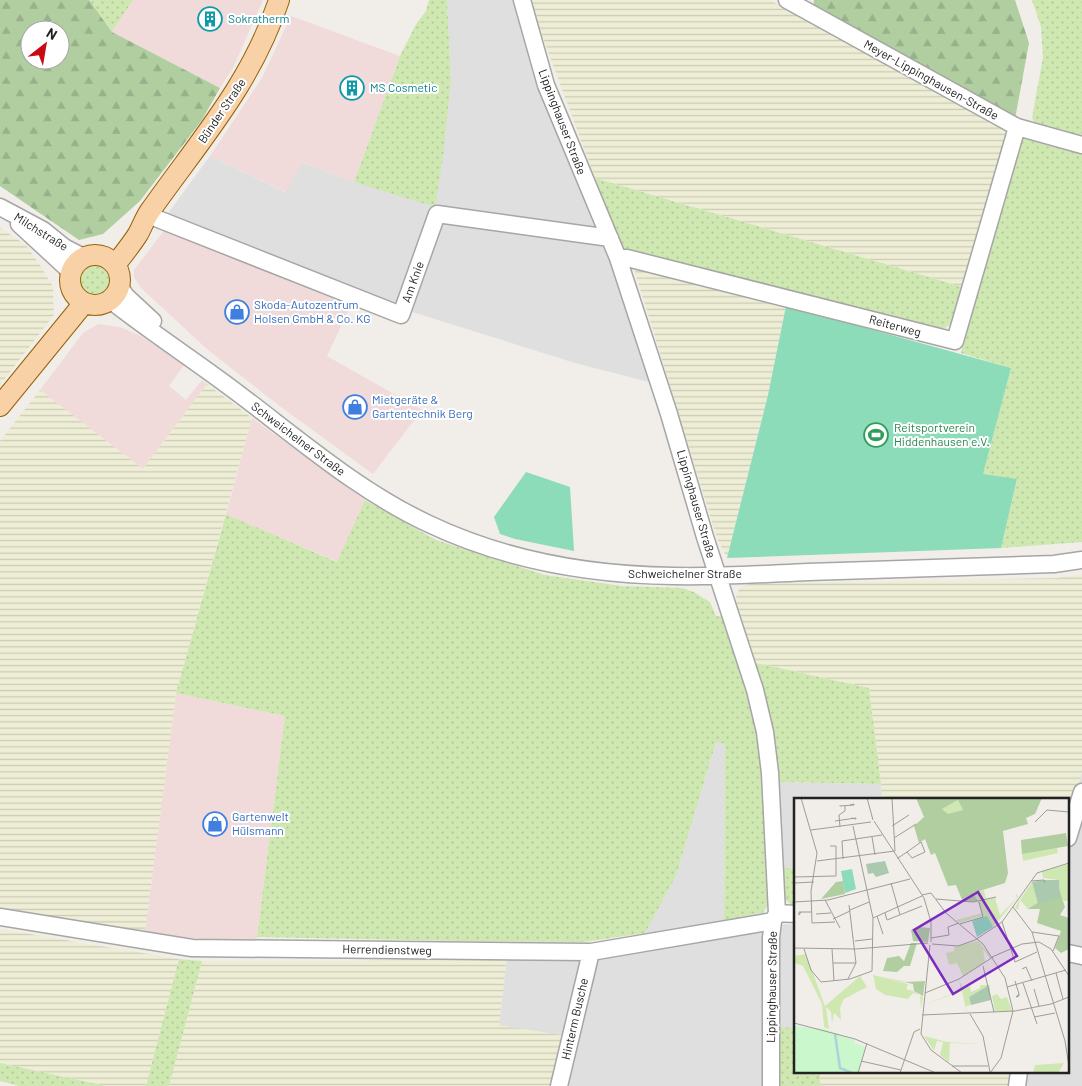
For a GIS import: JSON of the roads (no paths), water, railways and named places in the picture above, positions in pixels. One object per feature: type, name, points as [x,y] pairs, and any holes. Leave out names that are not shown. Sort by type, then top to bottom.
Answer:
[{"type":"main road","name":"Bünder Straße","points":[[109,261],[137,235],[149,213],[217,122],[246,76],[271,23],[279,0]]},
{"type":"main road","points":[[97,254],[109,261],[119,272],[115,293],[98,305],[79,299],[69,280],[77,265],[97,254]]},
{"type":"main road","points":[[0,396],[79,299]]},
{"type":"main road","points":[[0,406],[79,299]]},
{"type":"street","name":"Lippinghauser Straße","points":[[522,0],[546,85],[618,258],[755,690],[765,732],[770,773],[775,917],[771,938],[770,966],[771,1086]]},
{"type":"street","name":"Meyer-Lippinghausen-Straße","points":[[787,0],[1018,127],[1082,145]]},
{"type":"street","name":"Reiterweg","points":[[618,258],[636,260],[955,341],[1018,127]]},
{"type":"street","name":"Milchstraße","points":[[0,207],[43,230],[64,247],[77,265]]},
{"type":"street","name":"Am Knie","points":[[149,213],[158,219],[401,315],[437,214],[610,238]]},
{"type":"street","name":"Schweichelner Straße","points":[[115,293],[197,362],[363,487],[430,525],[473,542],[506,552],[557,564],[628,574],[675,576],[1054,564],[1082,560]]},
{"type":"street","points":[[1070,831],[1082,792]]},
{"type":"street","name":"Herrendienstweg","points":[[0,917],[192,948],[591,952],[794,914]]},
{"type":"street","name":"Hinterm Busche","points":[[559,1086],[591,952]]},
{"type":"place","name":"Sokratherm","points":[[210,19]]},
{"type":"place","name":"MS Cosmetic","points":[[352,88]]},
{"type":"place","name":"Skoda-Autozentrum Holsen GmbH & Co. KG","points":[[237,312]]},
{"type":"place","name":"Mietgeräte & Gartentechnik Berg","points":[[355,407]]},
{"type":"place","name":"Reitsportverein Hiddenhausen e.V.","points":[[876,435]]},
{"type":"place","name":"Gartenwelt Hülsmann","points":[[215,824]]}]
